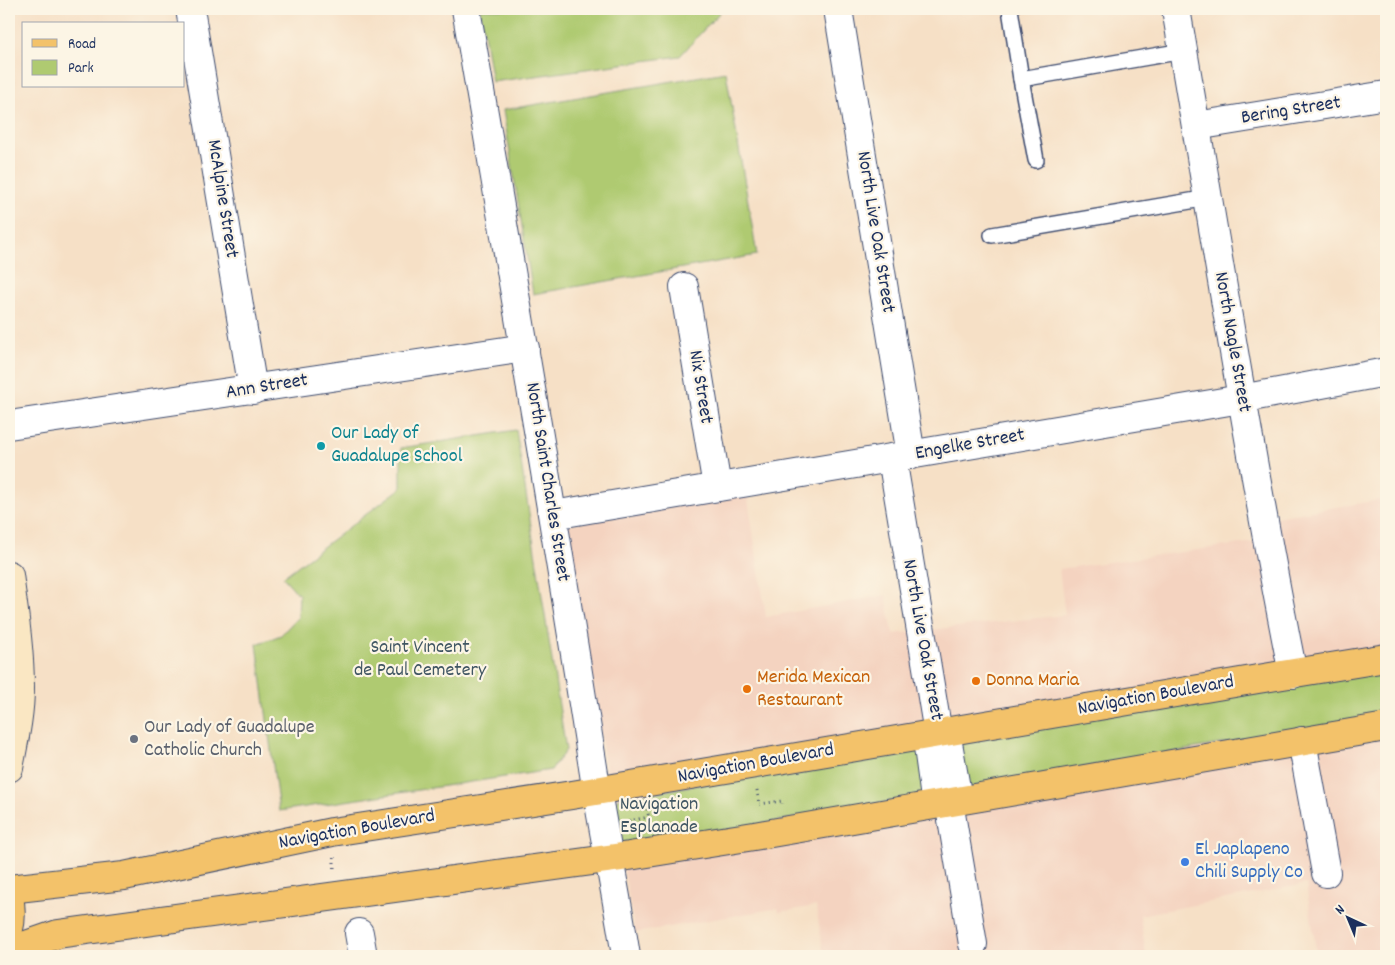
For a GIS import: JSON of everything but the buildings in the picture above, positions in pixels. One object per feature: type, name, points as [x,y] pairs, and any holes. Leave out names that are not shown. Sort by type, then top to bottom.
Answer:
[{"type":"main road","points":[[9,575],[16,629],[20,687],[17,726],[9,768]]},
{"type":"main road","name":"Navigation Boulevard","points":[[9,889],[124,876],[332,832],[597,790],[1386,658]]},
{"type":"main road","points":[[9,951],[58,934],[609,859],[1386,727]]},
{"type":"main road","points":[[9,896],[11,906],[9,929]]},
{"type":"street","name":"McAlpine Street","points":[[190,9],[253,390]]},
{"type":"street","name":"North Saint Charles Street","points":[[466,9],[626,956]]},
{"type":"street","name":"North Live Oak Street","points":[[838,9],[902,456],[938,733],[928,747],[929,756],[934,791],[949,802]]},
{"type":"street","name":"North Nagle Street","points":[[1176,9],[1241,399],[1294,674]]},
{"type":"street","name":"Bering Street","points":[[1196,126],[1386,95]]},
{"type":"street","name":"Nix Street","points":[[684,287],[717,487]]},
{"type":"street","name":"Ann Street","points":[[9,426],[524,348]]},
{"type":"street","name":"Engelke Street","points":[[553,515],[1241,399],[1386,372]]},
{"type":"street","points":[[1302,741],[1326,873]]},
{"type":"street","points":[[949,802],[973,944]]},
{"type":"lane","points":[[1010,9],[1036,160]]},
{"type":"lane","points":[[1021,79],[1183,51]]},
{"type":"lane","points":[[992,235],[1208,198]]},
{"type":"path","points":[[756,786],[759,804],[782,801],[783,808]]},
{"type":"path","points":[[646,804],[652,835]]},
{"type":"path","points":[[623,822],[649,817]]},
{"type":"path","points":[[333,848],[334,875]]},
{"type":"shaded area","points":[[747,493],[766,617],[886,595],[893,634],[1065,615],[1059,569],[1255,542],[1251,521],[1386,499],[1386,956],[1317,956],[1306,884],[1140,915],[1146,956],[824,956],[816,906],[779,912],[778,908],[635,933],[564,526]]},
{"type":"green space","points":[[480,9],[720,9],[720,12],[680,56],[492,82]]},
{"type":"green space","points":[[726,72],[757,255],[533,294],[503,110]]},
{"type":"green space","name":"Saint Vincent de Paul Cemetery","points":[[516,430],[566,750],[551,770],[279,811],[257,644],[281,635],[298,617],[299,595],[283,577],[401,488],[401,448]]},
{"type":"green space","name":"Navigation Esplanade","points":[[1386,667],[1386,715],[623,848],[616,799]]},
{"type":"place","name":"Our Lady of Guadalupe School","points":[[321,446]]},
{"type":"place","name":"Donna Maria","points":[[976,681]]},
{"type":"place","name":"Merida Mexican Restaurant","points":[[747,689]]},
{"type":"place","name":"Our Lady of Guadalupe Catholic Church","points":[[134,739]]},
{"type":"place","name":"El Japlapeno Chili Supply Co","points":[[1185,862]]}]
